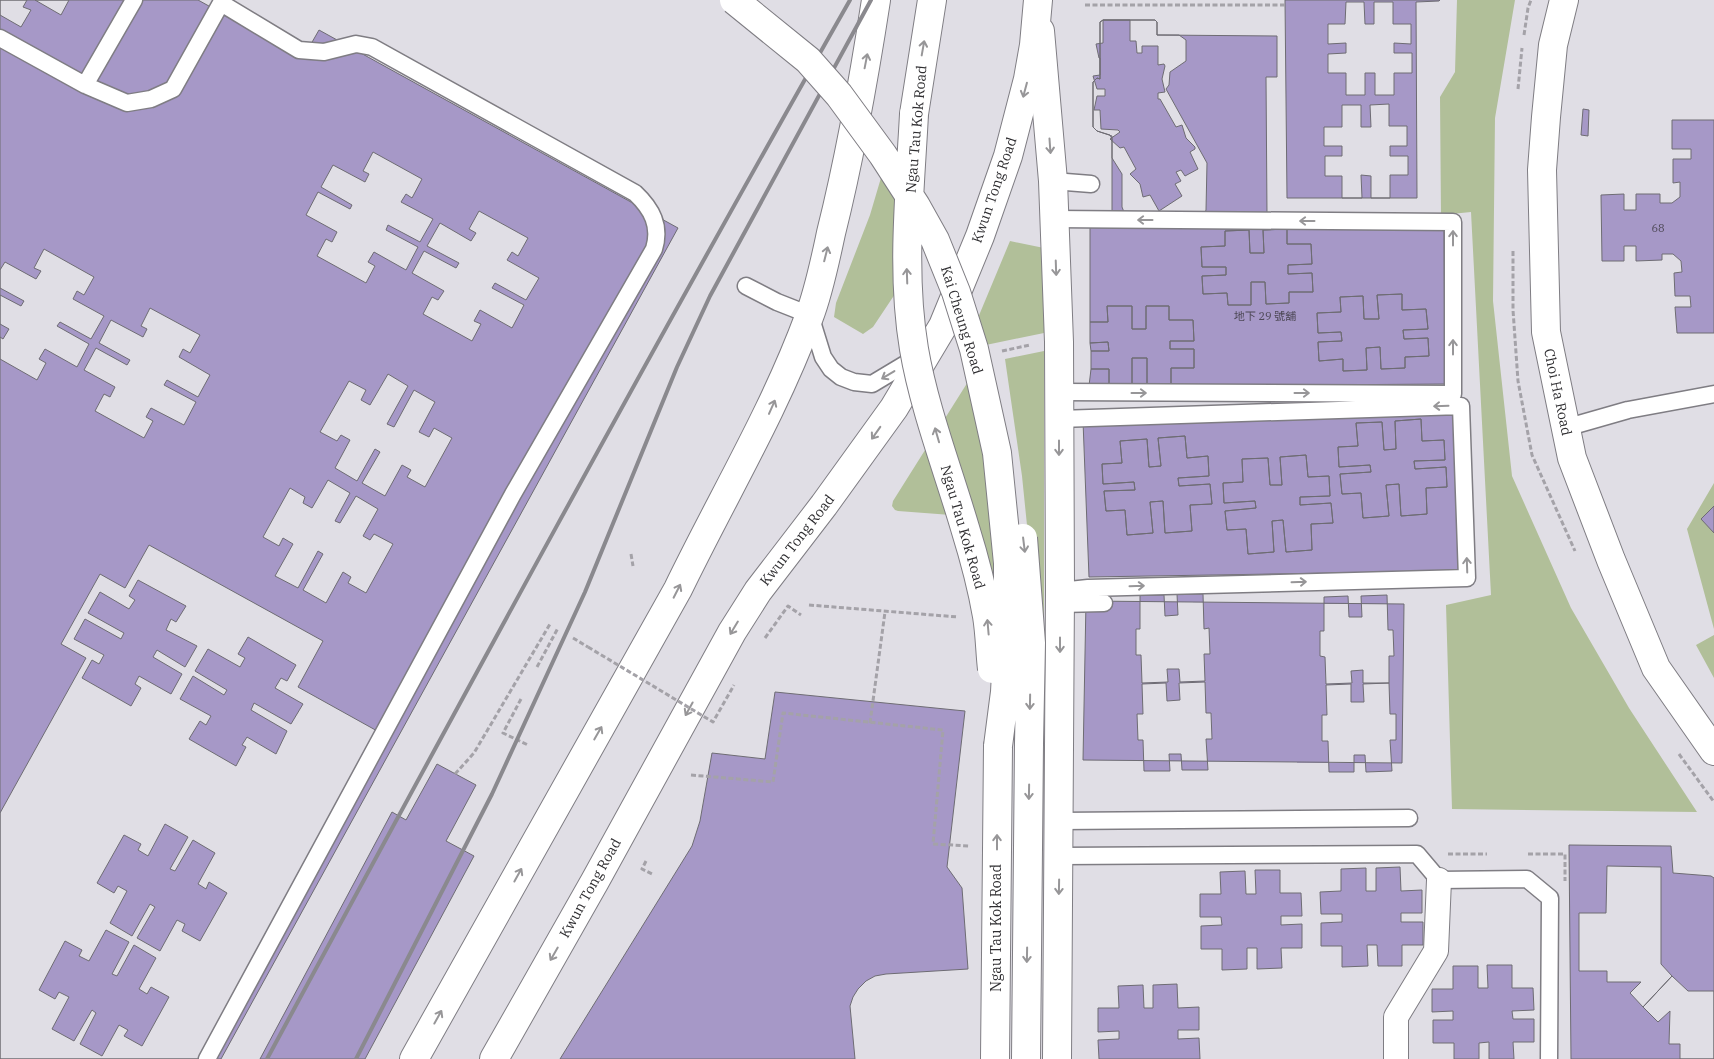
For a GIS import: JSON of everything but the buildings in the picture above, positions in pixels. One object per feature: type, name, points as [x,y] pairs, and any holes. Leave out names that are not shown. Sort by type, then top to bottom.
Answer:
[{"type":"main road","name":"Kai Cheung Road","points":[[734,0],[808,60],[839,95],[883,155],[916,206],[935,240],[956,292],[974,349],[997,453],[1008,563],[1008,635],[1005,692],[998,746]]},
{"type":"main road","name":"Kai Cheung Road","points":[[759,0],[818,48],[849,82],[911,166],[944,225],[964,268],[982,320],[998,381],[1020,512],[1031,643],[1026,1053]]},
{"type":"main road","points":[[414,1059],[674,597],[767,418],[810,315],[838,205],[876,0]]},
{"type":"main road","name":"Ngau Tau Kok Road","points":[[932,0],[914,114],[907,262],[909,303],[914,350],[929,408],[966,528],[987,617],[998,746],[995,1054]]},
{"type":"main road","name":"Choi Ha Road","points":[[1564,0],[1553,45],[1542,170],[1546,332],[1565,428],[1572,458],[1656,668],[1714,751]]},
{"type":"main road","points":[[1038,4],[1053,181],[1059,342],[1060,598],[1057,1059]]},
{"type":"main road","name":"Kwun Tong Road","points":[[494,1059],[595,881],[732,632],[758,591],[876,434],[930,350],[961,283],[1008,156],[1028,79],[1038,4]]},
{"type":"street","points":[[1396,1059],[1396,1017],[1436,951],[1439,880]]},
{"type":"lane","points":[[85,85],[134,0]]},
{"type":"lane","points":[[0,38],[85,85],[127,104],[151,99],[173,89],[219,2],[299,50],[324,52],[356,44],[372,47],[635,193],[649,208],[654,218],[657,239],[654,249],[508,503],[207,1059]]},
{"type":"lane","points":[[1053,181],[1091,184]]},
{"type":"lane","points":[[1054,219],[1453,222],[1449,287],[1453,394],[1059,405]]},
{"type":"lane","points":[[746,286],[777,302],[810,315],[823,357],[831,369],[841,377],[854,382],[872,384],[930,350]]},
{"type":"lane","points":[[1565,428],[1628,410],[1714,394]]},
{"type":"lane","points":[[1059,405],[1461,406],[1467,578],[1088,588],[1060,598]]},
{"type":"lane","points":[[1060,598],[1104,603]]},
{"type":"lane","points":[[1058,821],[1409,818]]},
{"type":"lane","points":[[1059,856],[1417,854],[1439,880],[1527,879],[1550,898],[1548,1059]]},
{"type":"path","points":[[1085,5],[1285,5]]},
{"type":"path","points":[[631,554],[633,566]]},
{"type":"path","points":[[809,605],[964,617]]},
{"type":"path","points":[[771,628],[788,606],[801,615]]},
{"type":"path","points":[[870,723],[885,612]]},
{"type":"path","points":[[455,774],[474,753],[550,624]]},
{"type":"path","points":[[537,667],[558,628]]},
{"type":"path","points":[[573,638],[713,722],[734,685]]},
{"type":"path","points":[[520,699],[503,733],[528,745]]},
{"type":"path","points":[[691,775],[774,782],[783,713],[942,730],[933,844],[975,846]]},
{"type":"path","points":[[646,861],[642,869],[652,874]]},
{"type":"green space","points":[[1457,0],[1515,0],[1495,118],[1493,301],[1512,476],[1571,608],[1629,708],[1697,812],[1452,809],[1446,605],[1491,595],[1471,212],[1441,215],[1440,97],[1455,72]]},
{"type":"green space","points":[[883,171],[898,196],[895,294],[873,327],[863,334],[834,317],[836,303],[870,215]]},
{"type":"green space","points":[[1010,241],[1044,248],[1044,333],[981,346],[975,325]]},
{"type":"green space","points":[[1044,351],[1044,711],[1023,711],[1034,594],[1022,476],[1005,359]]},
{"type":"green space","points":[[976,369],[1004,599],[951,515],[898,511],[892,506],[893,501]]},
{"type":"green space","points":[[1714,483],[1714,629],[1687,529]]},
{"type":"green space","points":[[1714,635],[1714,678],[1696,645]]},
{"type":"railway","points":[[267,1059],[483,660],[850,0]]},
{"type":"railway","points":[[356,1059],[492,794],[585,592],[677,367],[710,296],[871,0]]}]
